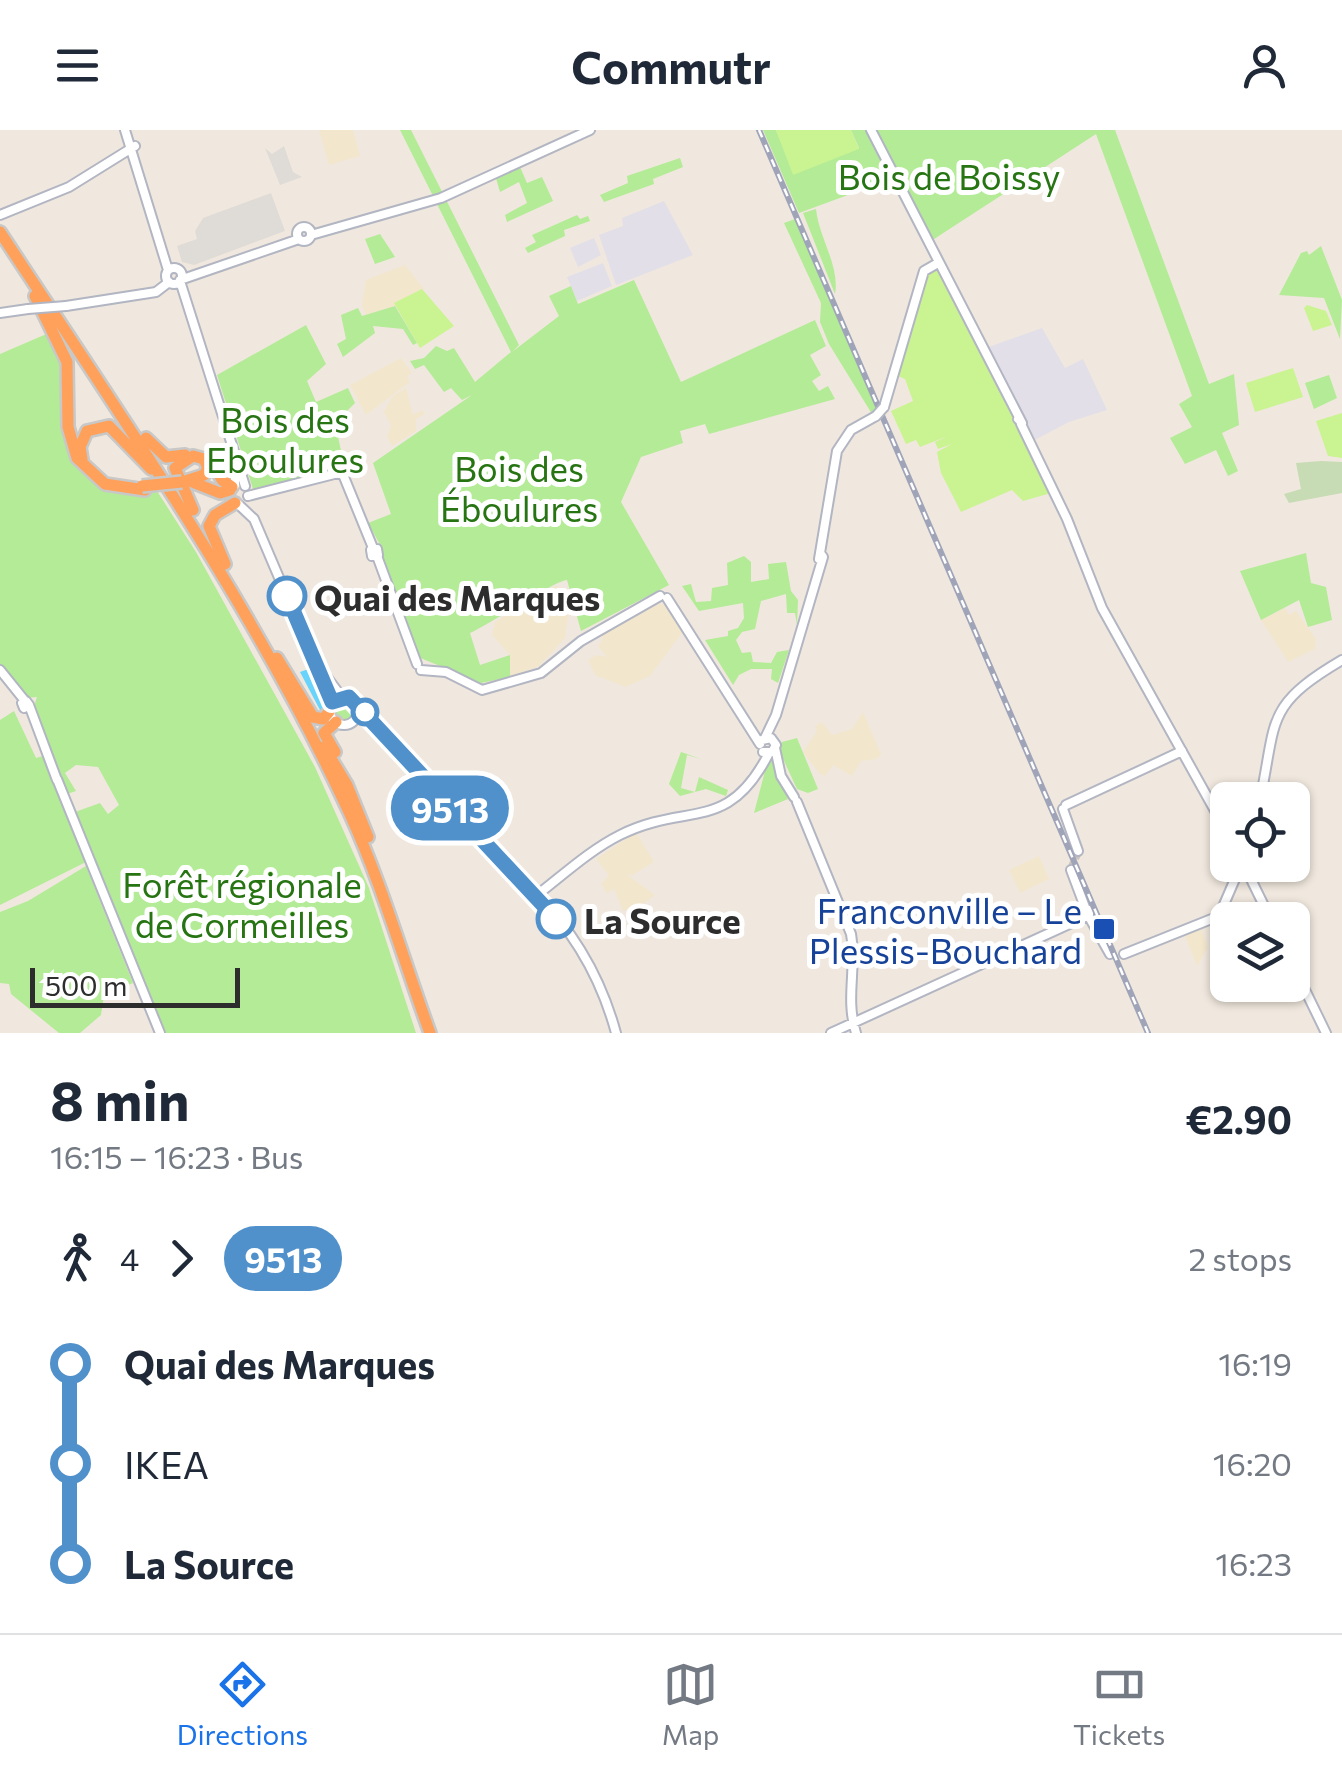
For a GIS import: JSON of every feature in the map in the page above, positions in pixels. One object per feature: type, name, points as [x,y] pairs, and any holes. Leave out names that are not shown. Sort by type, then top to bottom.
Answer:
[{"type":"highway","points":[[0,232],[206,545],[325,764],[389,911]]},
{"type":"highway","points":[[0,243],[151,469],[235,609],[344,815],[378,900],[422,1033]]},
{"type":"highway","points":[[35,296],[67,362],[68,426],[76,458],[105,484],[144,488],[202,483],[220,493],[239,494]]},
{"type":"highway","points":[[75,343],[146,438],[193,510],[347,785],[368,838]]},
{"type":"highway","points":[[144,488],[114,483],[95,474],[80,456],[80,442],[93,427],[110,426],[151,469]]},
{"type":"highway","points":[[146,438],[168,458],[206,454],[220,478],[239,494]]},
{"type":"highway","points":[[183,483],[204,476],[206,460],[193,456],[175,468],[193,510]]},
{"type":"highway","points":[[228,572],[209,526],[218,512],[239,494]]},
{"type":"highway","points":[[270,648],[312,717],[323,719],[332,712]]},
{"type":"highway","points":[[332,712],[325,739],[346,769],[430,1033]]},
{"type":"street","points":[[128,130],[234,458],[239,494],[320,668],[341,696],[352,698],[357,713],[381,730],[564,926],[599,981],[616,1033]]},
{"type":"street","points":[[871,130],[1020,421],[1067,519],[1102,608],[1210,802]]},
{"type":"street","points":[[174,277],[298,236],[303,227],[310,232],[423,204],[583,132]]},
{"type":"street","points":[[2,215],[69,188],[133,146]]},
{"type":"street","points":[[133,146],[174,277]]},
{"type":"street","points":[[0,313],[153,292],[174,277],[298,236]]},
{"type":"street","points":[[170,255],[180,267],[194,272]]},
{"type":"street","points":[[533,893],[622,834],[727,805],[751,786],[767,747],[820,556],[837,451],[851,430],[884,407],[924,271],[938,263]]},
{"type":"street","points":[[239,494],[263,493],[342,472],[420,667],[442,671],[478,689],[541,673],[586,637],[664,597],[767,747],[845,914],[851,948],[845,998],[853,1028]]},
{"type":"street","points":[[239,494],[254,519],[332,712],[348,724],[357,713]]},
{"type":"street","points":[[1262,782],[1268,738],[1300,684],[1342,660]]},
{"type":"street","points":[[0,670],[25,704],[160,1033]]},
{"type":"street","points":[[332,712],[341,696]]},
{"type":"street","points":[[1078,850],[1065,810],[1182,751]]},
{"type":"street","points":[[1071,870],[1086,913],[1110,954]]},
{"type":"street","points":[[1124,954],[1218,916],[1233,882]]},
{"type":"street","points":[[832,1033],[853,1028],[1086,913]]},
{"type":"street","points":[[1310,1000],[1326,1033]]},
{"type":"shaded area","points":[[319,130],[353,130],[360,156],[329,165]]},
{"type":"shaded area","points":[[284,146],[293,172],[302,177],[280,185],[265,148],[272,154]]},
{"type":"shaded area","points":[[271,193],[285,231],[194,265],[182,262],[177,246],[197,239],[195,231],[203,218]]},
{"type":"shaded area","points":[[664,201],[693,255],[616,285],[599,235],[623,226],[622,218]]},
{"type":"shaded area","points":[[594,238],[601,255],[578,267],[570,248]]},
{"type":"shaded area","points":[[603,263],[612,286],[577,301],[567,277]]},
{"type":"shaded area","points":[[405,265],[424,289],[395,306],[366,315],[362,305],[366,280]]},
{"type":"shaded area","points":[[1042,328],[1065,368],[1083,359],[1107,410],[1069,422],[1029,443],[983,349]]},
{"type":"shaded area","points":[[401,358],[412,373],[407,376],[410,382],[366,415],[350,385]]},
{"type":"shaded area","points":[[406,388],[413,415],[422,410],[425,414],[416,419],[416,431],[392,446],[387,437],[391,425],[384,412],[392,397]]},
{"type":"shaded area","points":[[557,585],[568,615],[565,638],[539,666],[510,677],[510,655],[492,635],[495,622]]},
{"type":"shaded area","points":[[652,602],[669,606],[684,630],[650,676],[625,687],[595,675],[588,660],[597,655],[607,657],[598,646],[603,639],[600,633]]},
{"type":"shaded area","points":[[1285,608],[1289,615],[1296,611],[1316,639],[1315,649],[1288,662],[1261,620]]},
{"type":"shaded area","points":[[863,712],[881,754],[877,759],[861,761],[852,776],[833,765],[825,776],[819,773],[803,752],[817,731],[815,726],[822,722],[832,735],[852,729]]},
{"type":"shaded area","points":[[636,832],[654,862],[631,876],[625,873],[655,895],[643,904],[645,911],[653,913],[645,924],[639,924],[635,907],[623,911],[614,889],[607,893],[601,884],[609,875],[596,859]]},
{"type":"shaded area","points":[[1039,856],[1049,879],[1020,893],[1009,870]]},
{"type":"shaded area","points":[[1200,926],[1208,947],[1197,966],[1184,933]]},
{"type":"green space","name":"Bois des Éboulures","points":[[400,130],[411,130],[519,345],[512,352],[559,316],[549,296],[571,286],[578,304],[634,280],[681,382],[815,320],[826,346],[810,355],[821,375],[812,381],[819,391],[828,386],[835,399],[709,434],[705,424],[680,431],[683,443],[641,457],[621,502],[669,585],[581,631],[567,580],[550,587],[470,633],[480,665],[510,655],[510,677],[481,683],[418,657],[381,559],[383,550],[368,523],[391,514],[373,463],[472,395],[462,400],[451,388],[444,392],[424,365],[415,369],[410,361],[424,358],[436,346],[447,351],[454,348],[475,382],[511,352]]},
{"type":"green space","points":[[763,130],[776,130],[794,174],[859,148],[851,130],[869,130],[894,178],[799,213]]},
{"type":"green space","points":[[776,130],[851,130],[859,149],[793,175]]},
{"type":"green space","name":"Bois de Boissy","points":[[874,130],[1115,130],[1209,384],[1234,374],[1239,425],[1222,433],[1238,471],[1228,476],[1216,450],[1185,464],[1170,438],[1192,427],[1179,404],[1192,396],[1096,134],[931,241]]},
{"type":"green space","points":[[680,158],[683,167],[653,179],[654,184],[604,202],[600,195],[628,183],[627,176]]},
{"type":"green space","points":[[520,167],[527,183],[542,177],[553,201],[507,222],[505,215],[527,203],[519,182],[500,192],[496,178]]},
{"type":"green space","points":[[816,209],[835,273],[835,294],[803,213]]},
{"type":"green space","points":[[577,215],[580,219],[588,216],[590,221],[564,230],[565,236],[528,253],[525,248],[536,242],[532,235]]},
{"type":"green space","points":[[795,219],[877,410],[872,414],[820,322],[821,303],[784,223]]},
{"type":"green space","points":[[380,234],[395,257],[375,264],[365,239]]},
{"type":"green space","points":[[1321,246],[1342,300],[1340,339],[1324,298],[1279,295],[1301,253],[1307,251],[1309,255]]},
{"type":"green space","points":[[938,267],[1051,493],[1023,501],[1012,490],[961,512],[941,473],[937,452],[952,444],[938,449],[935,442],[948,436],[920,447],[916,440],[906,444],[891,411],[913,401],[905,379],[898,376],[926,274]]},
{"type":"green space","points":[[422,289],[454,326],[420,348],[394,303]]},
{"type":"green space","points":[[1307,305],[1326,311],[1332,325],[1313,331],[1304,308]]},
{"type":"green space","points":[[395,306],[417,343],[413,345],[403,329],[373,326],[375,333],[343,357],[337,344],[346,339],[341,315],[358,308],[362,316]]},
{"type":"green space","name":"Bois des Eboulures","points":[[306,325],[326,364],[307,381],[316,402],[348,388],[355,403],[335,423],[345,469],[262,491],[253,489],[217,375]]},
{"type":"green space","name":"Forêt régionale de Cormeilles","points":[[51,332],[66,364],[66,423],[98,482],[118,492],[157,491],[196,552],[315,767],[369,888],[416,1033],[163,1033],[75,812],[100,803],[108,814],[119,805],[98,767],[76,765],[65,773],[76,791],[67,794],[33,709],[37,697],[25,698],[0,667],[0,354]]},
{"type":"green space","points":[[1293,368],[1303,397],[1255,412],[1246,383]]},
{"type":"green space","points":[[1329,375],[1337,398],[1314,409],[1305,383]]},
{"type":"green space","points":[[1342,413],[1342,458],[1328,456],[1316,421]]},
{"type":"green space","points":[[1342,462],[1342,493],[1289,503],[1284,494],[1301,489],[1296,463]]},
{"type":"green space","points":[[1306,553],[1311,583],[1326,587],[1332,620],[1308,627],[1299,600],[1261,620],[1240,571]]},
{"type":"green space","points":[[744,556],[751,562],[751,582],[769,579],[768,564],[786,562],[791,591],[798,600],[797,625],[795,613],[787,613],[786,594],[761,601],[755,629],[742,632],[736,640],[742,653],[751,652],[753,662],[771,663],[777,652],[789,650],[778,683],[771,679],[772,669],[751,669],[739,675],[733,685],[705,640],[728,636],[728,631],[738,628],[744,618],[743,603],[699,611],[682,586],[691,584],[696,602],[711,601],[712,588],[728,585],[727,563]]},
{"type":"green space","points":[[344,699],[352,702],[352,718],[344,721],[336,718],[333,710],[336,702]]},
{"type":"green space","points":[[14,711],[36,758],[43,756],[86,862],[0,905],[0,720]]},
{"type":"green space","points":[[797,738],[818,789],[808,793],[797,789],[779,750],[782,742]]},
{"type":"green space","points":[[681,752],[701,759],[687,755],[681,788],[695,792],[680,796],[669,784]]},
{"type":"green space","points":[[775,755],[788,799],[754,813],[769,756]]},
{"type":"green space","points":[[699,777],[728,790],[726,796],[706,789],[695,792]]},
{"type":"green space","points":[[86,866],[133,983],[104,995],[101,1015],[80,1033],[59,1033],[11,994],[9,984],[0,983],[0,912],[28,901]]},
{"type":"water","points":[[311,668],[326,701],[321,712],[300,672]]},
{"type":"tunnel","points":[[1071,870],[1078,851]]},
{"type":"railway","points":[[759,130],[1148,1033]]},
{"type":"bus line","name":"9513","points":[[287,596],[332,702],[349,697],[373,718],[418,774],[556,919]]},
{"type":"place","name":"Quai des Marques","points":[[287,596]]},
{"type":"place","name":"La Source","points":[[556,919]]},
{"type":"place","name":"Franconville – Le Plessis-Bouchard","points":[[1104,929]]}]
